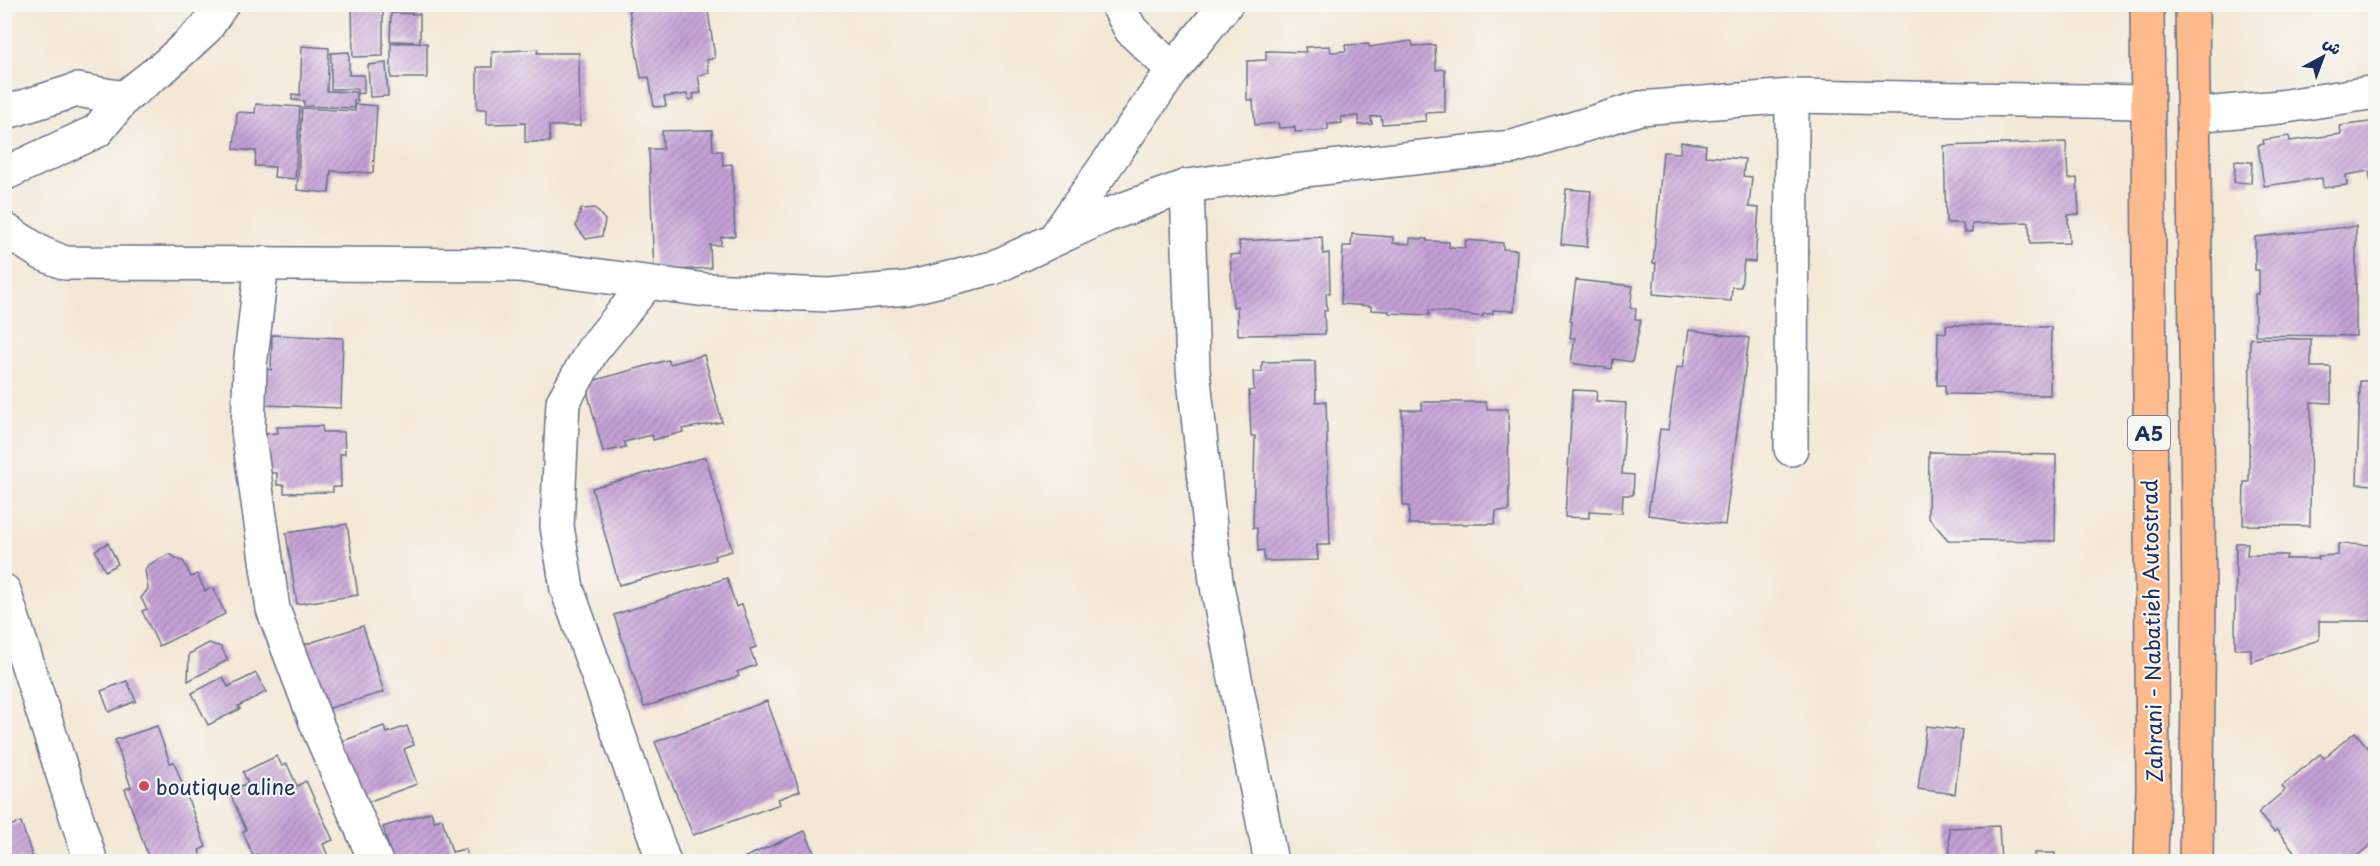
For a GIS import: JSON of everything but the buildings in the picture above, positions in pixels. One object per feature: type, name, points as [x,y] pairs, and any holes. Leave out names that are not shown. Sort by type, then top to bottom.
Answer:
[{"type":"highway","name":"Zahrani - Nabatieh Autostrad","points":[[2147,4],[2153,786],[2151,861]]},
{"type":"highway","name":"Zahrani - Nabatieh Autostrad","points":[[2192,4],[2199,601],[2196,861]]},
{"type":"highway","points":[[2153,786],[2197,786]]},
{"type":"street","points":[[4,174],[97,131],[124,98],[166,65],[206,28],[222,4]]},
{"type":"street","points":[[1117,4],[1131,30],[1173,70]]},
{"type":"street","points":[[1054,240],[1173,70],[1226,4]]},
{"type":"street","points":[[4,113],[76,90],[124,98]]},
{"type":"street","points":[[2194,115],[2280,107],[2376,92]]},
{"type":"street","points":[[1791,449],[1792,96]]},
{"type":"street","points":[[4,229],[41,254],[65,263],[518,265],[706,290],[829,295],[907,288],[993,268],[1105,216],[1186,186],[1513,147],[1640,108],[1792,96],[2146,102]]},
{"type":"street","points":[[1186,186],[1193,370],[1216,582],[1271,861]]},
{"type":"street","points":[[262,263],[250,366],[248,431],[273,609],[319,730],[376,861]]},
{"type":"street","points":[[647,283],[592,351],[563,402],[557,526],[567,589],[664,861]]},
{"type":"street","points":[[4,591],[91,861]]},
{"type":"place","name":"boutique aline","points":[[144,786]]}]
